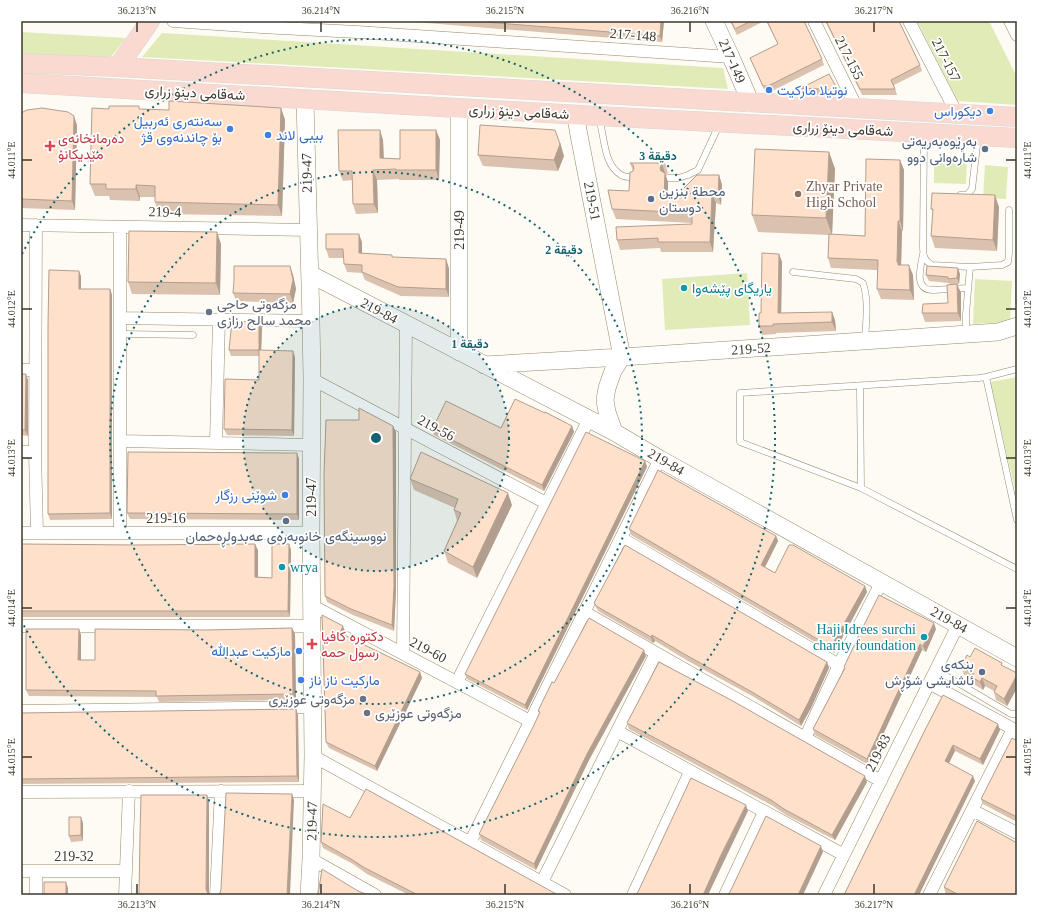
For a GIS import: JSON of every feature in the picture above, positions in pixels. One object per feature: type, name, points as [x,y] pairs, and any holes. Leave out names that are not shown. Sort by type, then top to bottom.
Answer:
[{"type":"main road","points":[[118,67],[150,21]]},
{"type":"main road","name":"شەقامی دینۆ زراری","points":[[21,63],[118,67],[1017,118]]},
{"type":"main road","name":"شەقامی دینۆ زراری","points":[[21,83],[576,115],[1017,138]]},
{"type":"street","name":"217-148","points":[[173,21],[355,26],[731,57]]},
{"type":"street","name":"217-149","points":[[714,21],[731,57],[746,94],[748,103]]},
{"type":"street","name":"217-155","points":[[814,21],[854,102],[855,108]]},
{"type":"street","name":"217-157","points":[[910,21],[953,106],[953,114]]},
{"type":"street","points":[[1010,21],[1017,35]]},
{"type":"street","name":"219-47","points":[[305,100],[312,379],[311,533],[313,756],[309,895]]},
{"type":"street","name":"219-49","points":[[459,108],[459,352]]},
{"type":"street","name":"219-51","points":[[576,115],[622,357]]},
{"type":"street","name":"219-4","points":[[21,225],[308,230]]},
{"type":"street","points":[[36,225],[35,452],[37,533]]},
{"type":"street","points":[[120,227],[120,533]]},
{"type":"street","name":"219-84","points":[[310,274],[614,432],[1017,658]]},
{"type":"street","points":[[120,318],[311,321]]},
{"type":"street","points":[[216,443],[219,319]]},
{"type":"street","points":[[403,653],[406,324]]},
{"type":"street","name":"219-52","points":[[484,365],[998,332],[1017,326]]},
{"type":"street","points":[[614,432],[607,412],[605,400],[607,388],[613,371],[622,357]]},
{"type":"street","points":[[21,370],[35,370]]},
{"type":"street","name":"219-56","points":[[312,379],[546,503]]},
{"type":"street","points":[[457,682],[589,419]]},
{"type":"street","points":[[120,441],[312,445]]},
{"type":"street","points":[[21,452],[35,452]]},
{"type":"street","points":[[470,842],[660,459]]},
{"type":"street","name":"219-16","points":[[21,533],[311,533]]},
{"type":"street","points":[[621,538],[839,664]]},
{"type":"street","points":[[805,738],[839,664],[881,583]]},
{"type":"street","name":"219-60","points":[[312,604],[530,721]]},
{"type":"street","points":[[584,612],[881,781]]},
{"type":"street","name":"219-83","points":[[824,895],[958,625]]},
{"type":"street","points":[[21,626],[312,626]]},
{"type":"street","points":[[542,882],[656,653]]},
{"type":"street","points":[[929,683],[1015,730],[929,895]]},
{"type":"street","points":[[21,711],[312,707]]},
{"type":"street","points":[[617,731],[844,855]]},
{"type":"street","points":[[313,756],[565,895]]},
{"type":"street","points":[[633,895],[690,772]]},
{"type":"street","points":[[125,895],[129,791]]},
{"type":"street","points":[[216,895],[221,791]]},
{"type":"street","points":[[21,792],[312,791]]},
{"type":"street","points":[[972,810],[1017,833]]},
{"type":"street","points":[[725,895],[764,812]]},
{"type":"street","points":[[311,859],[375,895]]},
{"type":"street","name":"219-32","points":[[21,871],[126,871]]},
{"type":"street","points":[[36,871],[36,895]]},
{"type":"lane","points":[[598,116],[602,128],[606,153],[613,167],[621,175],[633,178]]},
{"type":"lane","points":[[668,178],[678,178],[698,170],[721,122]]},
{"type":"lane","points":[[924,133],[923,254],[920,278],[921,284],[929,290],[968,288]]},
{"type":"lane","points":[[952,194],[966,195],[972,189],[978,136]]},
{"type":"lane","points":[[923,193],[931,194]]},
{"type":"lane","points":[[923,254],[927,262],[932,265],[970,267],[1002,265],[1008,262],[1009,210]]},
{"type":"lane","points":[[966,334],[970,267]]},
{"type":"lane","points":[[794,272],[856,279],[863,283],[866,291],[867,302],[865,341]]},
{"type":"lane","points":[[120,334],[193,335]]},
{"type":"lane","points":[[1017,369],[986,377],[740,393],[740,442],[862,488],[1017,569]]},
{"type":"lane","points":[[986,377],[1017,517]]},
{"type":"lane","points":[[860,386],[862,488]]},
{"type":"lane","points":[[936,670],[1011,714],[1017,714]]},
{"type":"green space","points":[[917,21],[989,21],[1017,77],[1017,105],[958,101]]},
{"type":"green space","points":[[21,32],[126,38],[110,58],[21,54]]},
{"type":"green space","points":[[162,33],[723,68],[728,89],[142,57]]},
{"type":"green space","points":[[934,161],[967,162],[966,184],[934,183]]},
{"type":"green space","points":[[985,165],[1008,167],[1006,199],[983,198]]},
{"type":"green space","points":[[747,273],[750,325],[665,330],[662,279]]},
{"type":"green space","points":[[975,279],[1012,281],[1010,322],[973,324]]},
{"type":"green space","points":[[1017,377],[1017,498],[990,382]]},
{"type":"building","points":[[472,21],[661,21],[660,36]]},
{"type":"building","points":[[731,21],[751,21],[735,29]]},
{"type":"building","points":[[767,21],[804,21],[822,59],[768,86],[763,86],[750,58],[778,44]]},
{"type":"building","points":[[826,21],[899,21],[920,65],[891,80],[895,89],[860,89]]},
{"type":"building","points":[[829,74],[838,90],[801,88]]},
{"type":"building","points":[[169,101],[281,108],[278,205],[155,202],[155,186],[136,185],[136,189],[106,189],[106,184],[90,184],[92,108],[109,109],[109,106],[139,106],[139,109],[169,110]]},
{"type":"building","points":[[42,108],[68,112],[74,116],[72,201],[21,199],[21,113],[27,110]]},
{"type":"building","points":[[480,125],[555,130],[560,144],[554,160],[478,155]]},
{"type":"building","points":[[338,130],[380,130],[380,158],[400,159],[400,130],[436,130],[436,170],[373,170],[374,204],[353,204],[352,171],[339,171]]},
{"type":"building","points":[[755,149],[829,152],[826,218],[752,215]]},
{"type":"building","points":[[866,159],[900,160],[900,221],[898,221],[897,262],[898,265],[909,265],[910,290],[877,289],[878,260],[828,258],[829,234],[865,236]]},
{"type":"building","points":[[630,163],[665,163],[662,164],[660,168],[661,171],[665,173],[664,196],[681,198],[683,189],[697,175],[719,175],[718,195],[712,194],[710,242],[658,242],[658,238],[617,240],[616,227],[692,224],[692,213],[612,209],[608,190],[629,191],[630,172],[634,169],[633,165]]},
{"type":"building","points":[[932,193],[995,195],[993,240],[931,236],[933,209],[931,209]]},
{"type":"building","points":[[129,231],[217,232],[216,283],[128,282]]},
{"type":"building","points":[[326,234],[359,234],[359,253],[392,255],[392,257],[446,259],[446,289],[398,287],[362,272],[362,265],[344,264],[343,249],[326,249]]},
{"type":"building","points":[[762,253],[779,254],[778,313],[832,312],[832,322],[773,324],[773,326],[759,326],[759,313],[761,313]]},
{"type":"building","points":[[1017,263],[1017,303],[1016,303],[1016,276]]},
{"type":"building","points":[[234,266],[290,266],[293,280],[290,294],[233,293]]},
{"type":"building","points":[[927,266],[958,268],[957,278],[948,279],[948,277],[926,275]]},
{"type":"building","points":[[49,270],[79,271],[79,289],[110,289],[110,513],[48,514]]},
{"type":"building","points":[[957,284],[958,313],[922,313],[923,304],[948,303],[947,285]]},
{"type":"building","points":[[232,321],[259,322],[259,350],[229,350]]},
{"type":"building","points":[[259,350],[293,351],[292,430],[224,429],[225,379],[259,380]]},
{"type":"building","points":[[21,374],[26,374],[25,430],[21,430]]},
{"type":"building","points":[[515,399],[572,426],[542,485],[432,430],[446,401],[501,428]]},
{"type":"building","points":[[359,408],[393,426],[394,586],[392,625],[351,609],[325,596],[324,474],[326,420],[359,420]]},
{"type":"building","points":[[586,432],[645,461],[525,705],[465,674]]},
{"type":"building","points":[[128,452],[297,453],[297,514],[127,513]]},
{"type":"building","points":[[421,452],[508,493],[473,567],[444,551],[461,513],[454,510],[458,499],[410,479]]},
{"type":"building","points":[[658,470],[776,536],[761,565],[775,573],[789,545],[793,545],[865,586],[831,647],[629,529]]},
{"type":"building","points":[[21,544],[255,544],[255,577],[272,578],[272,544],[289,544],[288,611],[21,611]]},
{"type":"building","points":[[625,545],[827,662],[799,720],[652,635],[651,637],[596,606],[594,603]]},
{"type":"building","points":[[879,595],[934,623],[923,646],[920,644],[867,759],[813,729],[845,668],[844,667]]},
{"type":"building","name":"مزگه‌وتی عوزێری","points":[[322,615],[343,626],[340,633],[420,672],[375,766],[326,742]]},
{"type":"building","points":[[589,618],[644,650],[587,754],[534,864],[479,834],[534,725],[540,712],[538,711],[552,682],[554,683]]},
{"type":"building","points":[[292,628],[293,694],[156,696],[156,691],[26,690],[26,629],[79,629],[78,660],[95,660],[95,629],[206,630]]},
{"type":"building","points":[[975,648],[1002,663],[1001,665],[1017,673],[1004,699],[994,692],[997,686],[982,678],[980,682],[972,677],[974,674],[961,667],[967,655],[970,657]]},
{"type":"building","points":[[659,662],[731,700],[865,776],[832,835],[784,809],[771,800],[627,723]]},
{"type":"building","points":[[943,695],[998,724],[980,759],[953,745],[945,761],[973,776],[914,895],[844,895],[925,730]]},
{"type":"building","points":[[296,709],[297,776],[21,779],[21,713]]},
{"type":"building","points":[[1012,738],[1017,741],[1017,817],[981,799]]},
{"type":"building","points":[[691,778],[746,805],[703,895],[635,895],[638,892]]},
{"type":"building","points":[[366,789],[558,895],[418,895],[365,868],[321,842],[323,804],[350,818]]},
{"type":"building","points":[[226,793],[292,794],[287,895],[218,895],[221,889]]},
{"type":"building","points":[[141,795],[207,795],[206,889],[209,895],[139,895]]},
{"type":"building","points":[[766,816],[821,846],[798,895],[727,895],[730,892]]},
{"type":"building","points":[[69,817],[81,817],[81,835],[69,836]]},
{"type":"building","points":[[977,821],[1017,843],[1017,895],[959,895],[944,887]]},
{"type":"building","points":[[322,869],[358,891],[368,895],[318,895]]},
{"type":"building","points":[[44,882],[66,882],[66,895],[44,895]]},
{"type":"place","name":"نوتیلا مارکیت","points":[[769,90]]},
{"type":"place","name":"ديكوراس","points":[[990,111]]},
{"type":"place","name":"سەنتەری ئەربیل بۆ چاندنەوی قژ","points":[[230,129]]},
{"type":"place","name":"بيبى لاند","points":[[268,135]]},
{"type":"place","name":"دەرمانخانەی مێدیکانۆ","points":[[50,146]]},
{"type":"place","name":"بەڕێوەبەریەتی شارەوانی دوو","points":[[985,149]]},
{"type":"place","name":"Zhyar Private High School","points":[[798,194]]},
{"type":"place","name":"محطة بنزين دوستان","points":[[651,199]]},
{"type":"place","name":"یاریگای پێشەوا","points":[[684,288]]},
{"type":"place","name":"مزگەوتی حاجی محمد سالح رزازی","points":[[209,312]]},
{"type":"place","name":"شوێنی رزگار","points":[[285,495]]},
{"type":"place","name":"نووسینگەی خانوبەرەی عەبدولڕەحمان","points":[[286,521]]},
{"type":"place","name":"wrya","points":[[282,567]]},
{"type":"place","name":"Haji Idrees surchi charity foundation","points":[[924,637]]},
{"type":"place","name":"دکتورە کافیا رسول حمە","points":[[312,644]]},
{"type":"place","name":"ماركيت عبدالله","points":[[299,651]]},
{"type":"place","name":"بنکەی ئاشایشی شۆڕش","points":[[982,672]]},
{"type":"place","name":"ماركيت ناز ناز","points":[[301,680]]},
{"type":"place","name":"مزگەوتی عوزێری","points":[[363,699]]},
{"type":"place","name":"مزگه‌وتی عوزێری","points":[[367,713]]}]
